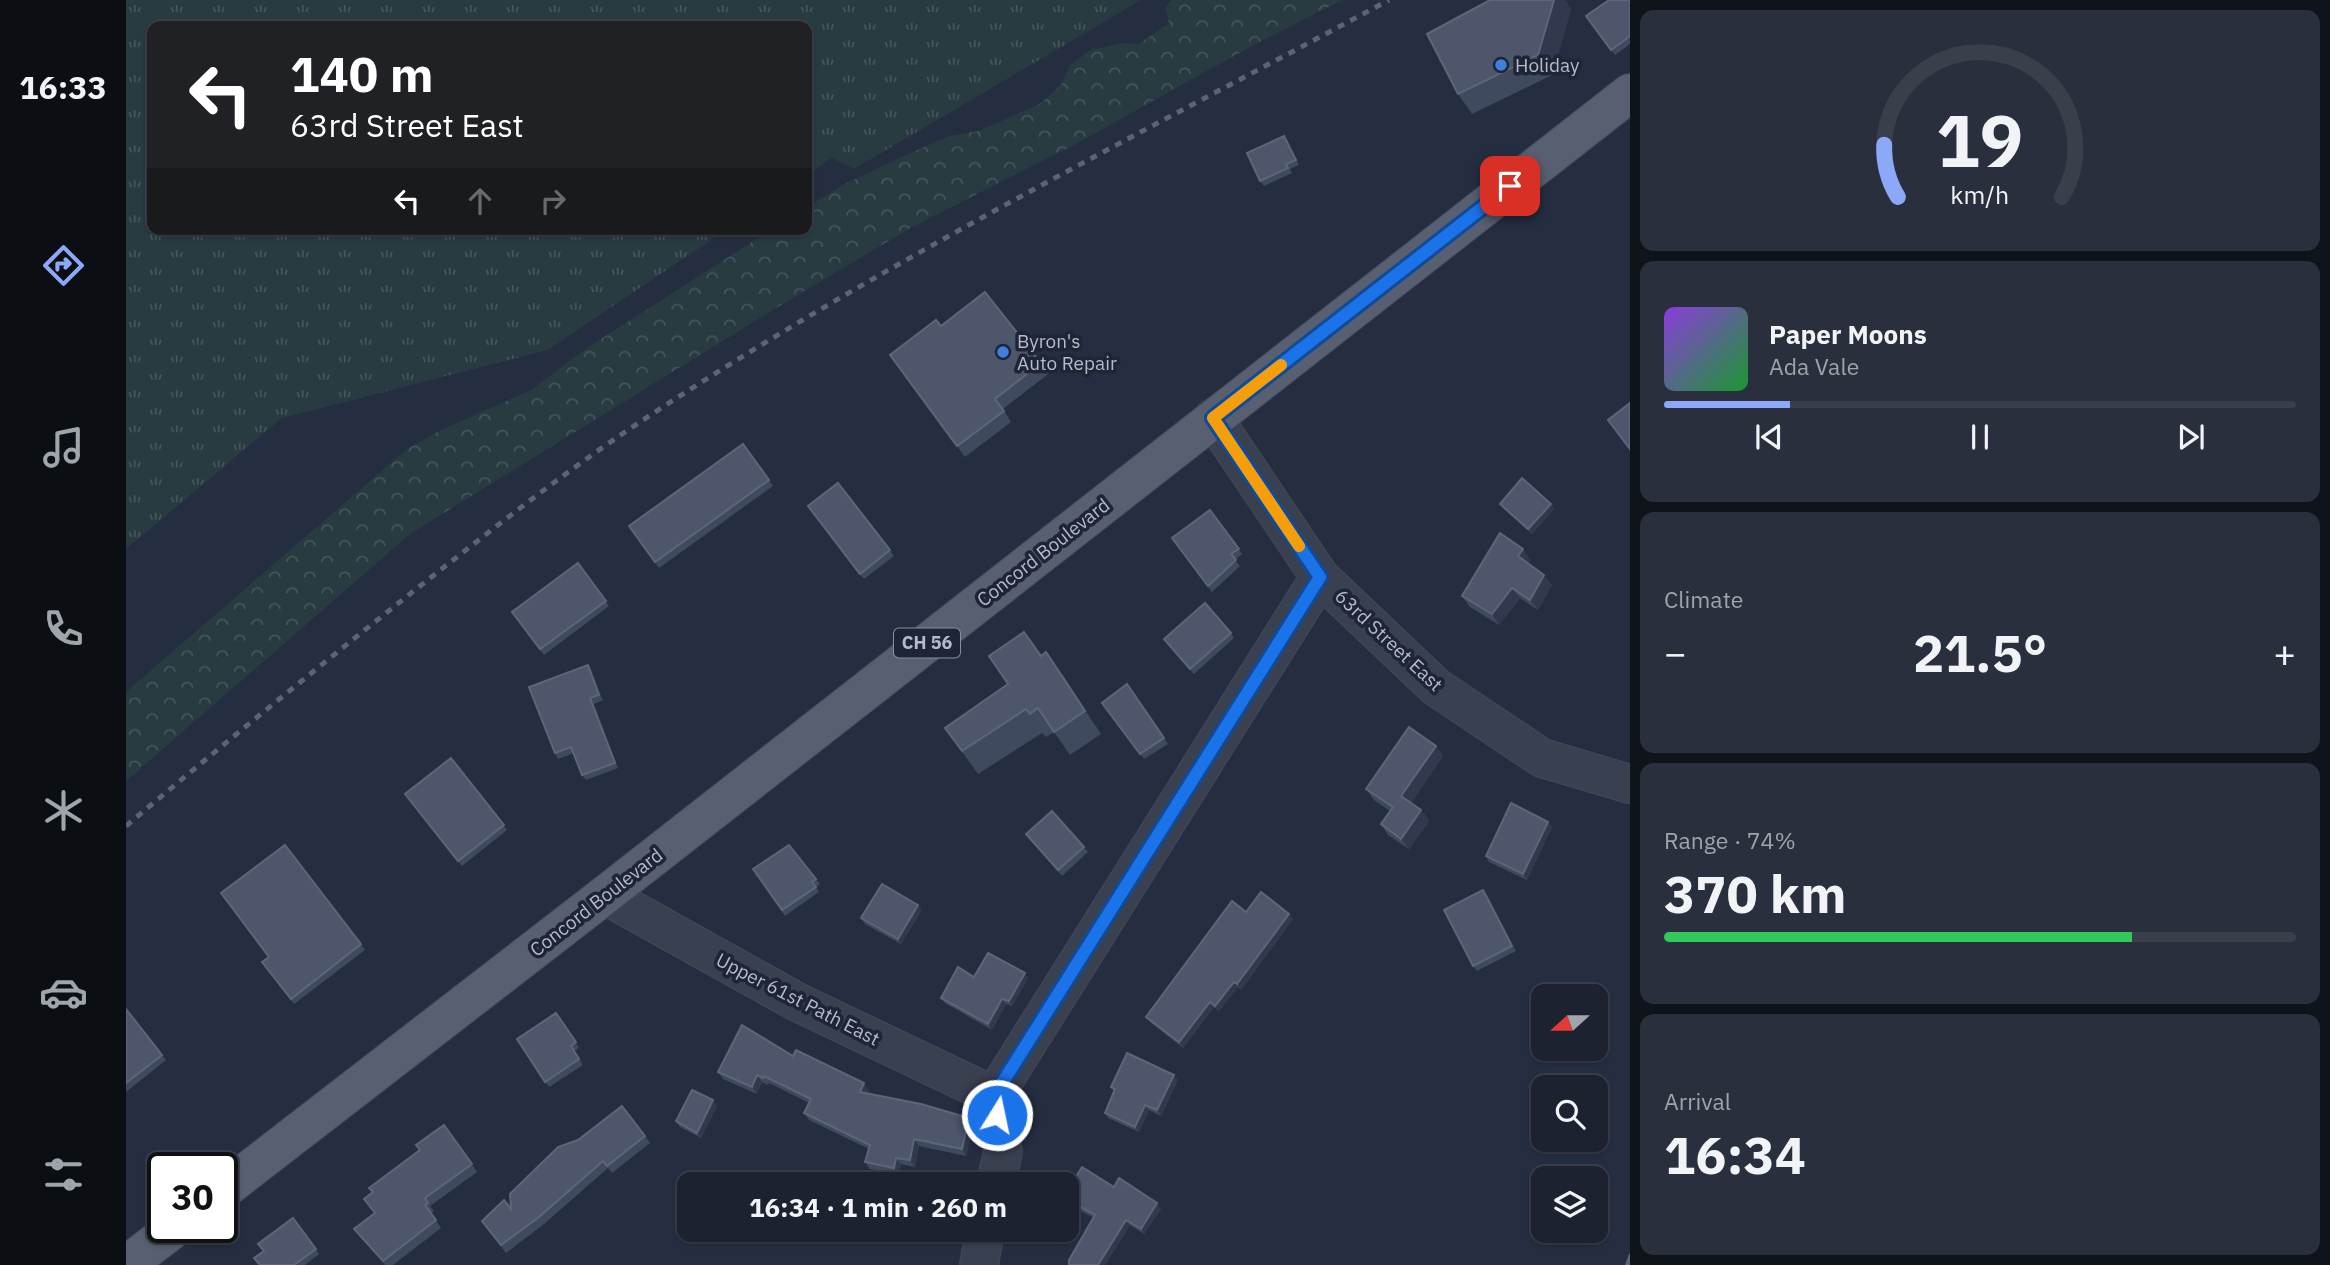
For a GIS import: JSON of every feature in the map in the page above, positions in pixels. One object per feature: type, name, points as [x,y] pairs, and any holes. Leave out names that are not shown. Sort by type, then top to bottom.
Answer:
[{"type":"main road","name":"Concord Boulevard","points":[[238,1179],[606,895],[1630,93]]},
{"type":"main road","points":[[126,1265],[155,1243]]},
{"type":"street","name":"63rd Street East","points":[[1213,418],[1320,577],[1436,687],[1542,758],[1630,784]]},
{"type":"street","points":[[998,1172],[1003,1153],[994,1096],[1320,577]]},
{"type":"street","name":"Upper 61st Path East","points":[[606,895],[797,1002],[994,1096]]},
{"type":"street","points":[[979,1265],[983,1242]]},
{"type":"green space","points":[[126,0],[1141,0],[854,169],[832,158],[812,172],[812,21],[147,21],[147,235],[718,235],[548,350],[282,418],[126,549]]},
{"type":"green space","points":[[1172,0],[1342,0],[1248,48],[1074,145],[914,226],[410,534],[126,781],[126,692],[407,449],[441,430],[531,390],[587,348],[763,235],[812,235],[812,204],[845,184],[950,136],[979,131],[1041,103],[1061,85],[1070,65],[1091,50],[1123,43],[1139,44],[1169,23],[1165,7]]},
{"type":"building","points":[[1490,0],[1554,0],[1538,55],[1458,94],[1427,34]]},
{"type":"building","name":"Holiday","points":[[1609,0],[1630,0],[1630,36],[1611,50],[1586,16]]},
{"type":"building","points":[[1284,136],[1296,160],[1286,164],[1288,168],[1260,181],[1247,153]]},
{"type":"building","points":[[985,292],[1041,363],[995,399],[1004,411],[957,446],[890,355],[936,320],[941,326]]},
{"type":"building","points":[[1630,403],[1630,449],[1608,420]]},
{"type":"building","points":[[743,444],[769,480],[655,562],[629,526]]},
{"type":"building","points":[[1522,478],[1551,504],[1528,529],[1500,504]]},
{"type":"building","points":[[838,483],[890,550],[860,574],[808,506]]},
{"type":"building","points":[[1210,510],[1239,549],[1231,554],[1236,560],[1208,586],[1172,538]]},
{"type":"building","points":[[1500,533],[1523,549],[1518,556],[1544,575],[1530,600],[1512,588],[1492,614],[1462,596]]},
{"type":"building","points":[[578,563],[606,601],[540,649],[512,612]]},
{"type":"building","points":[[1205,603],[1231,633],[1190,669],[1164,639]]},
{"type":"building","points":[[1024,632],[1041,656],[1046,652],[1085,711],[1054,732],[1038,708],[1030,714],[1026,709],[962,751],[945,728],[1008,684],[989,656]]},
{"type":"building","points":[[588,665],[599,695],[590,698],[615,763],[582,775],[571,747],[555,753],[529,687]]},
{"type":"building","points":[[1127,684],[1164,738],[1140,754],[1102,703]]},
{"type":"building","points":[[1409,727],[1436,746],[1401,796],[1421,810],[1401,839],[1381,824],[1393,807],[1366,789]]},
{"type":"building","points":[[451,758],[504,825],[458,861],[405,794]]},
{"type":"building","points":[[1511,803],[1548,822],[1523,874],[1486,856]]},
{"type":"building","points":[[1052,811],[1084,847],[1058,870],[1026,834]]},
{"type":"building","points":[[285,845],[361,944],[291,999],[262,962],[269,957],[221,893]]},
{"type":"building","points":[[789,845],[816,879],[812,882],[816,887],[782,910],[753,869]]},
{"type":"building","points":[[882,884],[918,905],[898,939],[861,918]]},
{"type":"building","points":[[1483,890],[1512,946],[1473,966],[1444,910]]},
{"type":"building","points":[[1261,892],[1289,914],[1237,984],[1234,982],[1215,1006],[1210,1002],[1179,1042],[1146,1017],[1232,901],[1246,912]]},
{"type":"building","points":[[988,953],[1025,973],[1009,1001],[1002,999],[988,1024],[941,998],[958,967],[974,977]]},
{"type":"building","points":[[126,1009],[162,1055],[126,1083]]},
{"type":"building","points":[[556,1013],[576,1042],[571,1046],[579,1059],[545,1082],[517,1039]]},
{"type":"building","points":[[742,1025],[793,1056],[796,1050],[864,1083],[860,1092],[921,1104],[969,1118],[962,1149],[914,1139],[910,1160],[896,1158],[894,1168],[865,1162],[870,1145],[804,1113],[811,1099],[764,1076],[763,1078],[757,1075],[752,1087],[718,1072]]},
{"type":"building","points":[[1127,1053],[1174,1075],[1157,1110],[1145,1105],[1135,1127],[1105,1113],[1115,1089],[1111,1087]]},
{"type":"building","points":[[692,1090],[713,1100],[697,1133],[676,1121]]},
{"type":"building","points":[[622,1106],[645,1136],[607,1166],[603,1161],[539,1217],[501,1245],[482,1221],[504,1200],[511,1209],[510,1194],[558,1147],[578,1140]]},
{"type":"building","points":[[444,1125],[472,1164],[425,1198],[428,1203],[425,1205],[436,1220],[383,1261],[354,1229],[375,1213],[364,1199],[373,1192],[369,1188],[420,1150],[416,1145]]},
{"type":"building","points":[[1082,1167],[1114,1187],[1119,1178],[1157,1203],[1141,1229],[1126,1220],[1098,1265],[1069,1265],[1069,1260],[1095,1215],[1079,1206],[1079,1172]]},
{"type":"building","points":[[293,1218],[316,1249],[294,1265],[260,1265],[254,1258],[264,1251],[258,1244]]},
{"type":"railway","points":[[126,826],[415,590],[547,488],[628,430],[813,314],[908,259],[1389,0]]},
{"type":"slow traffic","points":[[1281,365],[1213,418],[1299,546]]},
{"type":"place","name":"Holiday","points":[[1501,65]]},
{"type":"place","name":"Byron's Auto Repair","points":[[1003,352]]},
{"type":"route","points":[[997,1115],[994,1096],[1320,577],[1213,418],[1510,186]]}]
